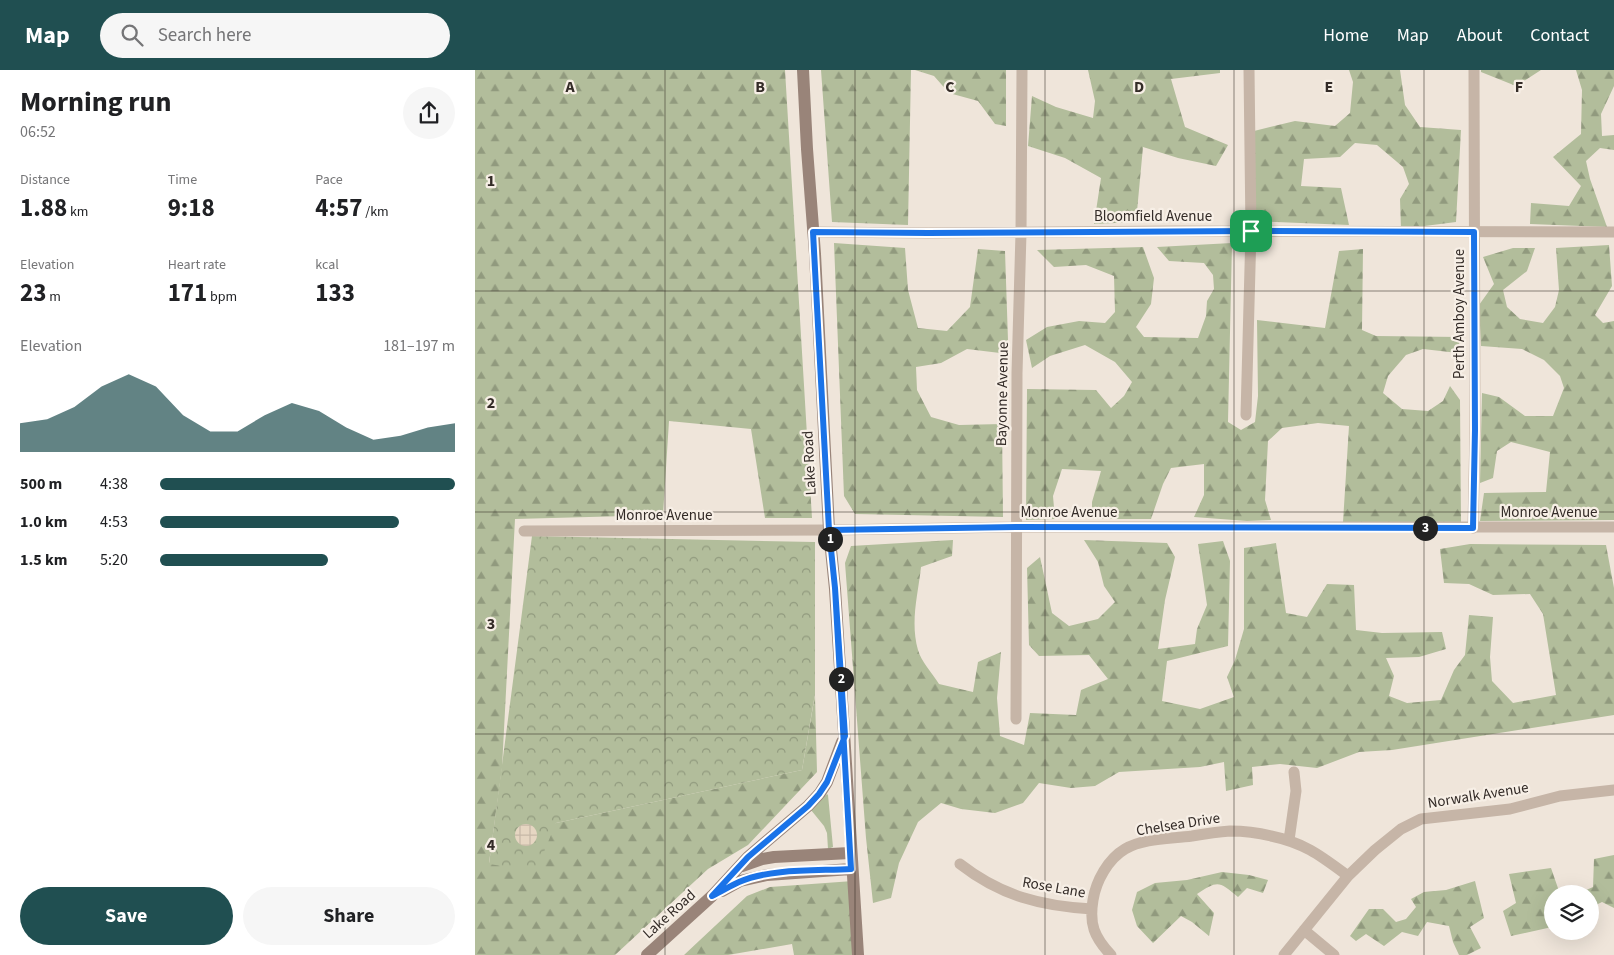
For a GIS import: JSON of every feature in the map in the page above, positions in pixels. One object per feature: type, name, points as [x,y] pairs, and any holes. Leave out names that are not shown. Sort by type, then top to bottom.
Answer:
[{"type":"street","name":"Lake Road","points":[[712,896],[740,881],[755,877],[788,872],[851,869],[845,736],[829,530],[803,70]]},
{"type":"street","name":"Bayonne Avenue","points":[[1016,719],[1017,372],[1021,233],[1022,70]]},
{"type":"street","points":[[1246,414],[1251,231],[1249,70]]},
{"type":"street","name":"Perth Amboy Avenue","points":[[1473,528],[1475,430],[1474,70]]},
{"type":"street","name":"Bloomfield Avenue","points":[[813,232],[1614,232]]},
{"type":"street","name":"Monroe Avenue","points":[[524,531],[1016,527],[1614,527]]},
{"type":"street","points":[[740,867],[748,857],[808,806],[819,794],[827,782],[845,736]]},
{"type":"street","points":[[1289,840],[1296,791],[1294,772]]},
{"type":"street","name":"Norwalk Avenue","points":[[1283,955],[1348,876],[1375,850],[1401,829],[1421,819],[1510,809],[1560,796],[1614,790]]},
{"type":"street","name":"Chelsea Drive","points":[[1111,955],[1101,945],[1093,931],[1092,909],[1094,893],[1100,877],[1113,860],[1125,850],[1147,842],[1231,831],[1269,835],[1289,840],[1313,850],[1348,876]]},
{"type":"street","name":"Lake Road","points":[[647,955],[712,896],[740,867],[774,857],[851,853]]},
{"type":"street","name":"Rose Lane","points":[[960,864],[1011,894],[1027,900],[1068,908],[1092,909]]},
{"type":"street","points":[[851,869],[858,955]]},
{"type":"street","points":[[1304,930],[1334,955]]},
{"type":"green space","points":[[475,70],[785,70],[812,518],[765,518],[751,429],[669,421],[663,515],[515,519],[502,768],[489,863],[556,823],[802,770],[815,695],[817,772],[748,845],[708,869],[615,955],[475,955]]},
{"type":"green space","points":[[821,70],[911,70],[908,225],[832,222]]},
{"type":"green space","points":[[915,70],[1006,70],[1006,126],[995,124],[978,101],[949,93],[934,76]]},
{"type":"green space","points":[[1088,70],[1220,70],[1220,73],[1171,79],[1185,127],[1228,145],[1216,166],[1178,158],[1143,147],[1136,222],[1094,224],[1101,178],[1065,158],[1028,146],[1032,96],[1056,107],[1093,118],[1095,101]]},
{"type":"green space","points":[[1349,70],[1400,70],[1405,105],[1420,127],[1461,130],[1456,222],[1401,229],[1400,199],[1409,184],[1403,167],[1377,145],[1355,143],[1340,157],[1304,159],[1301,186],[1341,188],[1349,225],[1253,221],[1254,131],[1295,121],[1335,126],[1350,113],[1353,82]]},
{"type":"green space","points":[[1481,70],[1541,70],[1516,86],[1481,72]]},
{"type":"green space","points":[[1576,70],[1614,70],[1614,86],[1601,114],[1602,136],[1614,135],[1614,150],[1600,148],[1586,161],[1590,179],[1607,227],[1530,224],[1531,203],[1569,206],[1581,186],[1553,157],[1581,134],[1582,90]]},
{"type":"green space","points":[[834,243],[905,248],[908,290],[918,328],[947,331],[970,307],[978,249],[1005,251],[1008,340],[1000,353],[967,349],[941,363],[916,367],[917,390],[931,417],[959,425],[1002,424],[1003,517],[855,514],[844,496]]},
{"type":"green space","points":[[1232,243],[1228,422],[1241,430],[1255,422],[1258,396],[1257,320],[1325,328],[1339,251],[1363,249],[1362,330],[1376,336],[1460,337],[1458,353],[1423,349],[1406,355],[1388,376],[1383,393],[1402,409],[1428,411],[1443,401],[1450,386],[1460,400],[1461,523],[1343,522],[1349,426],[1318,423],[1282,428],[1268,441],[1265,500],[1271,520],[1247,521],[1194,517],[1204,495],[1204,464],[1171,468],[1163,484],[1151,519],[1092,519],[1092,502],[1101,471],[1062,469],[1053,496],[1055,519],[1026,520],[1027,389],[1096,390],[1111,408],[1124,396],[1132,382],[1115,362],[1085,345],[1050,356],[1032,368],[1026,340],[1047,327],[1079,321],[1105,323],[1115,312],[1114,276],[1086,265],[1054,267],[1037,250],[1143,247],[1154,278],[1151,304],[1136,327],[1144,337],[1198,338],[1206,316],[1207,301],[1214,289],[1213,275],[1204,263],[1169,261],[1157,247]]},
{"type":"green space","points":[[1609,245],[1612,286],[1595,315],[1603,323],[1614,321],[1614,520],[1480,521],[1484,493],[1546,492],[1550,452],[1511,442],[1497,451],[1493,478],[1480,483],[1482,393],[1499,397],[1525,416],[1553,416],[1564,388],[1560,376],[1544,360],[1522,349],[1481,346],[1479,305],[1494,284],[1483,257],[1513,248],[1535,248],[1527,271],[1503,290],[1507,307],[1520,319],[1543,323],[1555,307],[1559,290],[1556,248]]},
{"type":"green space","points":[[532,536],[815,542],[815,694],[802,770],[556,823],[536,871],[489,864]]},
{"type":"green space","points":[[953,540],[952,556],[921,567],[915,619],[919,654],[939,684],[973,692],[978,662],[1001,652],[997,698],[1000,736],[1024,745],[1030,713],[1076,715],[1081,690],[1108,679],[1089,655],[1039,656],[1029,645],[1027,568],[1040,557],[1052,613],[1069,626],[1098,619],[1115,602],[1104,586],[1098,562],[1084,540],[1167,543],[1175,557],[1165,600],[1158,649],[1195,644],[1197,629],[1207,605],[1198,544],[1223,541],[1230,561],[1228,646],[1167,661],[1162,701],[1200,709],[1234,697],[1227,677],[1235,660],[1244,629],[1244,548],[1276,543],[1286,613],[1307,617],[1327,584],[1354,585],[1356,630],[1382,633],[1442,632],[1446,649],[1419,657],[1386,658],[1394,676],[1389,696],[1407,703],[1441,700],[1454,670],[1465,655],[1469,615],[1493,617],[1490,657],[1492,681],[1513,703],[1556,695],[1543,614],[1530,594],[1493,595],[1469,584],[1444,583],[1440,549],[1470,544],[1606,545],[1614,588],[1614,715],[1392,750],[1359,752],[1317,768],[1280,764],[1252,767],[1253,785],[1226,791],[1224,762],[1200,767],[1119,772],[1095,786],[1071,788],[1039,783],[1023,803],[995,813],[961,809],[941,803],[918,822],[899,863],[891,898],[873,903],[866,838],[845,563],[851,546]]},
{"type":"green space","points":[[827,794],[833,847],[828,849],[827,833],[824,826],[811,810]]},
{"type":"green space","points":[[1614,855],[1614,908],[1602,902],[1599,904],[1599,885],[1593,885],[1594,859]]},
{"type":"green space","points":[[1551,868],[1557,885],[1544,885],[1544,929],[1511,936],[1503,911],[1516,903],[1509,874]]},
{"type":"green space","points":[[1222,872],[1249,875],[1268,880],[1263,893],[1247,888],[1238,897],[1227,888],[1218,884],[1210,886],[1197,894],[1214,913],[1209,936],[1192,922],[1181,916],[1153,943],[1137,926],[1132,910],[1137,892],[1155,883],[1187,880]]},
{"type":"green space","points":[[853,881],[858,955],[794,955],[792,944],[728,955],[684,955],[747,896],[770,887]]},
{"type":"green space","points":[[1475,881],[1484,918],[1470,927],[1481,948],[1467,955],[1459,955],[1449,926],[1427,922],[1418,936],[1402,932],[1384,946],[1366,934],[1356,941],[1350,936],[1369,909],[1383,909],[1396,922],[1406,919],[1416,907],[1411,899],[1424,892],[1446,890]]},
{"type":"shaded area","points":[[526,824],[534,827],[537,835],[534,843],[526,846],[518,843],[515,835],[518,827]]},
{"type":"route","points":[[1251,231],[813,232],[829,530],[845,736],[851,869],[788,872],[755,877],[740,881],[712,896],[748,857],[808,806],[819,794],[827,782],[845,736],[835,588],[829,530],[1016,527],[1473,528],[1475,430],[1474,232],[1251,231]]}]
